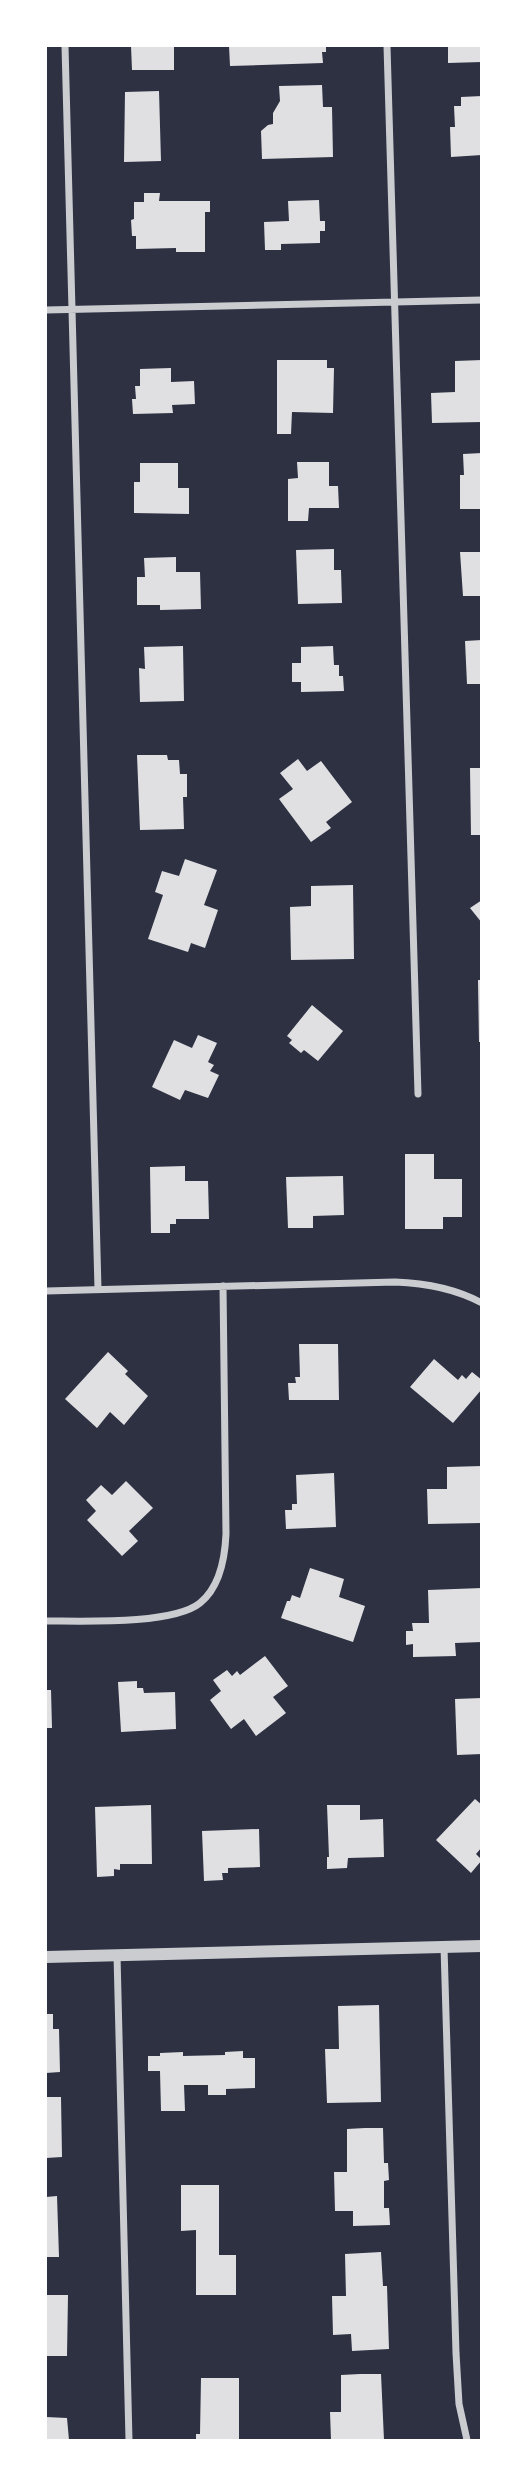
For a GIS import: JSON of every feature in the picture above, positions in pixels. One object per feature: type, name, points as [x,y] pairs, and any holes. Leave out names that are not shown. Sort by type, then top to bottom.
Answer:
[{"type":"street","points":[[65,46],[99,1289]]},
{"type":"street","points":[[387,46],[418,1094]]},
{"type":"street","points":[[46,310],[481,300]]},
{"type":"street","points":[[46,1291],[411,1283],[442,1287],[481,1303]]},
{"type":"street","points":[[46,1622],[154,1616],[183,1611],[200,1603],[219,1575],[225,1552],[223,1286]]},
{"type":"street","points":[[46,1957],[481,1946]]},
{"type":"street","points":[[444,1947],[456,2353],[459,2404],[467,2441]]},
{"type":"street","points":[[117,1955],[129,2441]]},
{"type":"building","points":[[131,46],[174,46],[174,70],[132,70]]},
{"type":"building","points":[[229,46],[326,46],[326,52],[322,52],[323,63],[230,66]]},
{"type":"building","points":[[448,46],[482,46],[482,62],[448,63]]},
{"type":"building","points":[[322,85],[323,107],[332,107],[333,157],[262,159],[261,131],[273,124],[273,113],[280,101],[279,86]]},
{"type":"building","points":[[159,91],[161,161],[124,162],[125,92]]},
{"type":"building","points":[[482,96],[482,155],[451,157],[450,127],[455,127],[454,106],[461,106],[461,97]]},
{"type":"building","points":[[144,193],[160,193],[159,201],[210,201],[210,212],[205,212],[205,252],[176,252],[176,248],[136,249],[136,236],[132,236],[131,220],[134,219],[134,202],[144,202]]},
{"type":"building","points":[[319,200],[320,221],[325,221],[325,231],[320,231],[320,243],[281,244],[281,250],[265,250],[264,222],[289,221],[288,201]]},
{"type":"building","points":[[277,360],[327,360],[327,368],[334,368],[333,413],[292,412],[291,434],[277,434]]},
{"type":"building","points":[[482,360],[482,422],[432,423],[431,393],[455,392],[455,361]]},
{"type":"building","points":[[171,368],[171,382],[194,381],[195,404],[172,405],[173,413],[133,414],[132,399],[136,399],[135,386],[140,386],[140,369]]},
{"type":"building","points":[[482,453],[482,509],[460,509],[460,475],[464,475],[463,454]]},
{"type":"building","points":[[297,462],[329,462],[329,486],[338,486],[339,508],[309,508],[308,521],[288,521],[288,479],[298,478]]},
{"type":"building","points":[[140,463],[178,463],[178,488],[189,488],[189,514],[134,513],[134,482],[140,482]]},
{"type":"building","points":[[334,549],[334,570],[341,570],[342,603],[298,604],[296,550]]},
{"type":"building","points":[[460,552],[482,552],[482,596],[463,596]]},
{"type":"building","points":[[176,557],[176,572],[200,572],[201,609],[160,610],[160,605],[137,605],[137,577],[145,577],[144,558]]},
{"type":"building","points":[[482,640],[482,684],[467,684],[465,641]]},
{"type":"building","points":[[183,646],[184,701],[140,702],[139,668],[145,669],[144,647]]},
{"type":"building","points":[[333,646],[334,665],[339,665],[344,691],[301,692],[301,682],[292,682],[292,663],[301,663],[301,647]]},
{"type":"building","points":[[137,755],[167,755],[168,760],[179,760],[180,774],[187,774],[187,797],[183,797],[184,829],[140,830]]},
{"type":"building","points":[[298,759],[307,771],[321,761],[352,802],[326,822],[331,828],[311,842],[279,799],[293,789],[280,773]]},
{"type":"building","points":[[470,768],[482,768],[482,835],[471,835]]},
{"type":"building","points":[[185,859],[217,870],[204,905],[218,910],[205,948],[191,943],[188,952],[148,939],[163,895],[155,892],[162,871],[179,876]]},
{"type":"building","points":[[353,885],[354,959],[291,960],[290,907],[311,906],[311,886]]},
{"type":"building","points":[[482,900],[482,923],[470,908]]},
{"type":"building","points":[[478,980],[482,980],[482,1042],[479,1042]]},
{"type":"building","points":[[312,1005],[343,1031],[318,1061],[304,1050],[301,1053],[289,1043],[292,1040],[287,1036]]},
{"type":"building","points":[[198,1035],[217,1043],[208,1062],[214,1065],[210,1071],[219,1075],[208,1098],[185,1090],[180,1100],[152,1087],[174,1040],[192,1048]]},
{"type":"building","points":[[405,1154],[434,1154],[434,1179],[462,1179],[462,1217],[443,1217],[443,1229],[405,1229]]},
{"type":"building","points":[[185,1166],[185,1181],[208,1181],[209,1219],[176,1219],[176,1224],[170,1224],[170,1233],[151,1233],[150,1167]]},
{"type":"building","points":[[343,1176],[344,1215],[313,1216],[313,1228],[288,1228],[286,1177]]},
{"type":"building","points":[[299,1344],[338,1344],[339,1400],[289,1400],[288,1383],[296,1383],[295,1377],[300,1377]]},
{"type":"building","points":[[108,1352],[128,1371],[125,1374],[148,1396],[124,1425],[110,1412],[97,1428],[65,1399]]},
{"type":"building","points":[[434,1359],[458,1380],[462,1375],[466,1379],[472,1372],[482,1380],[482,1389],[453,1423],[410,1387]]},
{"type":"building","points":[[482,1466],[482,1523],[428,1524],[427,1489],[447,1489],[447,1467]]},
{"type":"building","points":[[334,1473],[336,1527],[286,1529],[285,1510],[292,1510],[292,1504],[297,1504],[296,1475]]},
{"type":"building","points":[[126,1481],[153,1508],[129,1531],[138,1541],[122,1556],[87,1520],[96,1511],[86,1500],[101,1485],[112,1495]]},
{"type":"building","points":[[310,1568],[344,1579],[339,1597],[365,1606],[353,1642],[281,1618],[292,1595],[300,1598]]},
{"type":"building","points":[[482,1588],[482,1642],[455,1643],[456,1656],[413,1657],[413,1644],[406,1645],[406,1631],[413,1631],[412,1623],[429,1623],[428,1590]]},
{"type":"building","points":[[265,1656],[288,1686],[273,1697],[286,1713],[256,1736],[244,1719],[231,1729],[210,1700],[221,1691],[213,1680],[227,1670],[232,1676],[237,1671],[240,1675]]},
{"type":"building","points":[[137,1681],[137,1688],[143,1688],[144,1693],[175,1692],[176,1729],[121,1732],[118,1682]]},
{"type":"building","points":[[46,1690],[51,1690],[52,1728],[46,1728]]},
{"type":"building","points":[[482,1698],[482,1754],[457,1755],[455,1699]]},
{"type":"building","points":[[475,1799],[482,1805],[482,1847],[476,1854],[482,1860],[471,1873],[436,1840]]},
{"type":"building","points":[[151,1805],[152,1864],[120,1864],[120,1870],[114,1869],[114,1876],[97,1877],[95,1807]]},
{"type":"building","points":[[327,1805],[360,1805],[360,1820],[383,1819],[384,1857],[348,1858],[347,1868],[327,1869]]},
{"type":"building","points":[[259,1829],[260,1867],[228,1868],[228,1873],[222,1873],[223,1880],[204,1881],[202,1831]]},
{"type":"building","points":[[379,2005],[381,2102],[327,2103],[325,2049],[339,2049],[338,2006]]},
{"type":"building","points":[[46,2014],[53,2014],[53,2029],[59,2029],[60,2072],[46,2073]]},
{"type":"building","points":[[243,2051],[243,2058],[255,2058],[255,2088],[226,2089],[226,2095],[208,2095],[208,2085],[184,2085],[185,2111],[161,2111],[160,2071],[148,2071],[148,2056],[183,2052],[183,2056],[225,2055],[225,2052]]},
{"type":"building","points":[[46,2097],[61,2097],[62,2157],[46,2158]]},
{"type":"building","points":[[383,2128],[384,2163],[388,2163],[389,2180],[384,2181],[384,2208],[389,2208],[390,2225],[353,2226],[353,2211],[335,2211],[334,2172],[347,2172],[347,2129]]},
{"type":"building","points":[[181,2185],[219,2185],[219,2255],[236,2255],[236,2295],[196,2295],[196,2230],[181,2231]]},
{"type":"building","points":[[57,2196],[59,2257],[46,2257],[46,2197]]},
{"type":"building","points":[[381,2252],[383,2286],[387,2286],[389,2349],[352,2351],[351,2334],[333,2335],[332,2296],[346,2296],[345,2254]]},
{"type":"building","points":[[46,2295],[68,2295],[67,2356],[46,2356]]},
{"type":"building","points":[[381,2374],[384,2440],[331,2440],[330,2412],[341,2412],[341,2375]]},
{"type":"building","points":[[201,2378],[239,2378],[239,2440],[196,2440],[196,2434],[200,2434]]},
{"type":"building","points":[[46,2417],[67,2418],[69,2440],[46,2440]]}]
